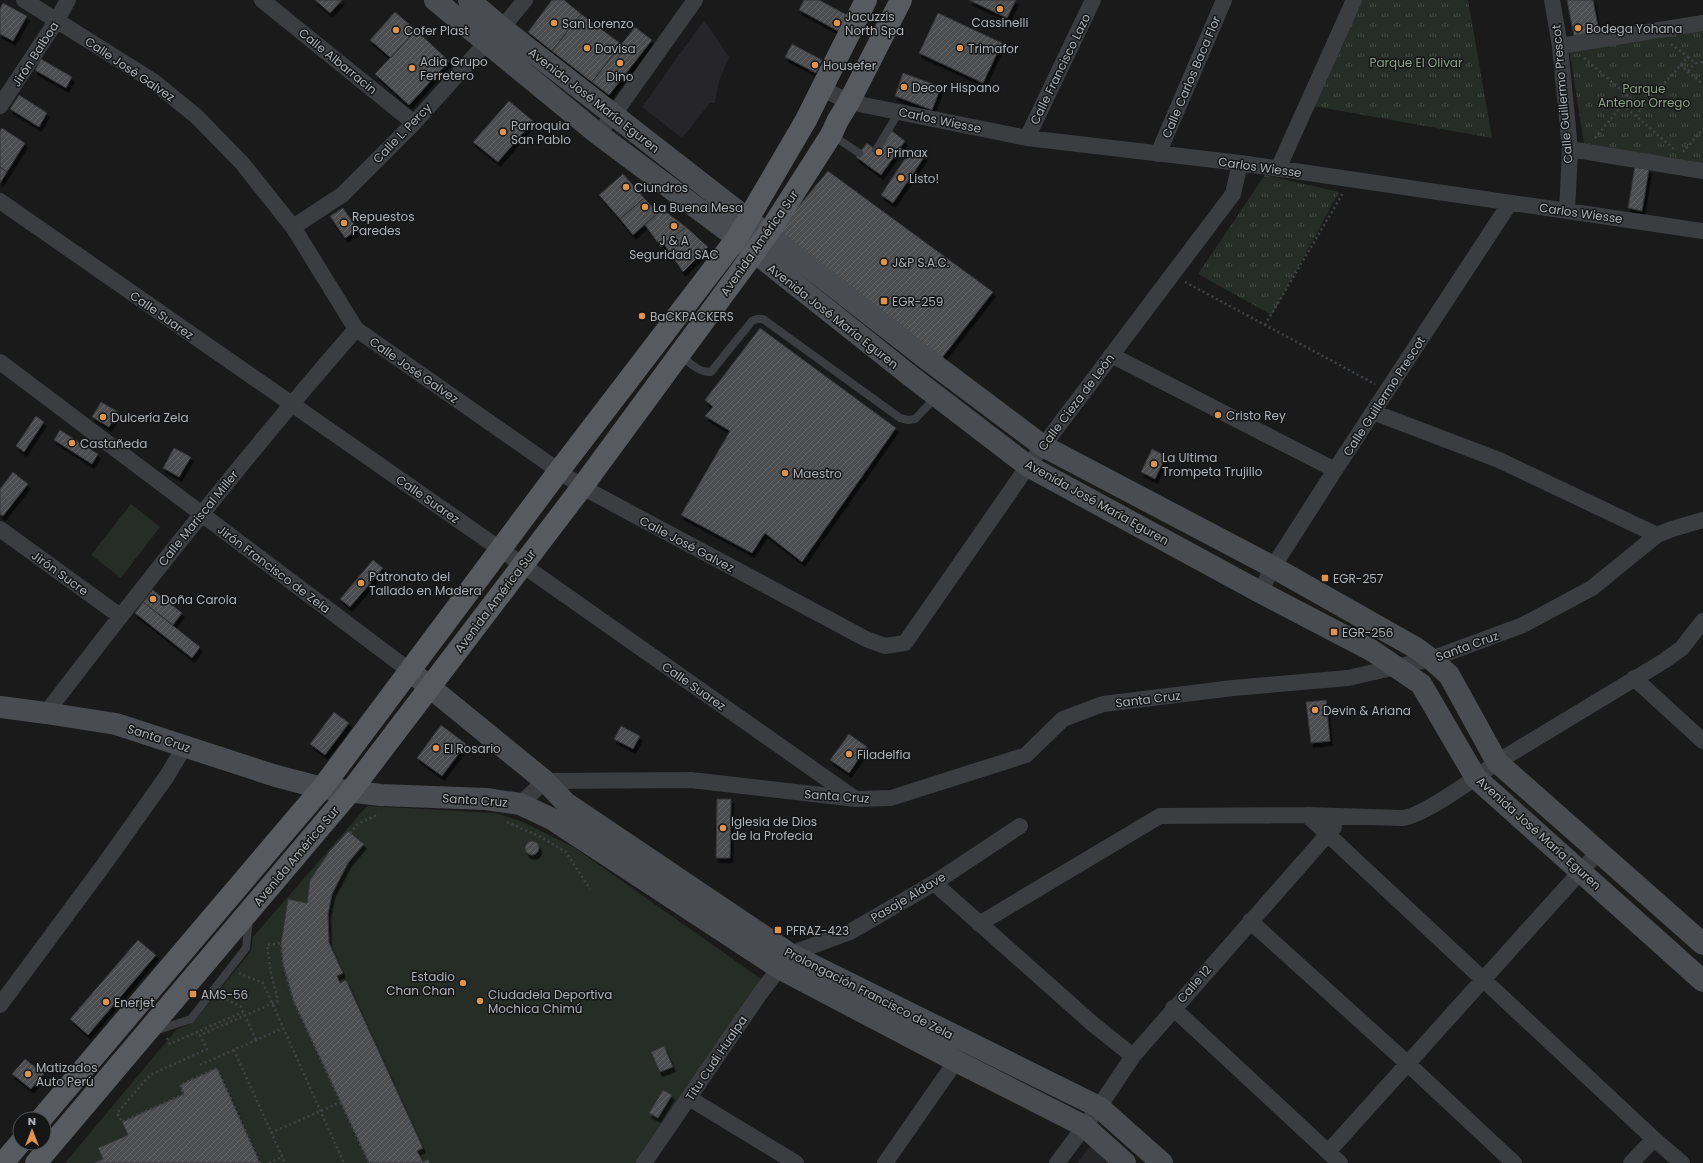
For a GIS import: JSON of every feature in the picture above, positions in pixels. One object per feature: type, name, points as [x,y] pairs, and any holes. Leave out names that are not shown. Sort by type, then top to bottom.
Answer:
[{"type":"main road","name":"Avenida José María Eguren","points":[[434,0],[598,134],[737,238],[913,378],[1028,466],[1260,592],[1371,650],[1421,684],[1476,778],[1581,870],[1703,981]]},
{"type":"main road","name":"Avenida José María Eguren","points":[[469,0],[502,28],[767,235],[927,359],[1043,446],[1273,567],[1416,648],[1431,659],[1449,675],[1497,762],[1703,944]]},
{"type":"main road","name":"Avenida América Sur","points":[[48,1111],[322,788],[558,472],[737,238],[806,120],[866,0]]},
{"type":"main road","name":"Avenida América Sur","points":[[36,1163],[350,792],[582,487],[767,235],[831,135],[901,0]]},
{"type":"main road","points":[[528,78],[543,60]]},
{"type":"main road","points":[[669,328],[684,348]]},
{"type":"main road","points":[[913,378],[927,359]]},
{"type":"main road","name":"Jirón Francisco de Zela","points":[[410,672],[545,781]]},
{"type":"main road","name":"Santa Cruz","points":[[0,707],[116,724],[276,776],[322,788],[381,795],[486,799],[520,804]]},
{"type":"main road","name":"Prolongación Francisco de Zela","points":[[545,781],[566,803],[784,961],[1099,1107],[1162,1163]]},
{"type":"main road","name":"Prolongación Francisco de Zela","points":[[520,804],[552,819],[784,961],[956,1061],[1084,1126],[1125,1163]]},
{"type":"main road","points":[[3,1163],[13,1151]]},
{"type":"street","name":"Calle José Galvez","points":[[24,0],[153,81],[196,116],[242,163],[292,227],[356,329],[558,472],[582,487],[866,639],[885,646]]},
{"type":"street","name":"Jirón Balboa","points":[[0,106],[57,20],[68,0]]},
{"type":"street","name":"Calle Albarracin","points":[[262,0],[414,123]]},
{"type":"street","name":"Calle L. Percy","points":[[292,227],[342,195],[414,123],[486,43],[502,28],[525,0]]},
{"type":"street","points":[[598,134],[614,114],[695,0]]},
{"type":"street","name":"Calle Francisco Lazo","points":[[1026,138],[1093,0]]},
{"type":"street","name":"Calle Carlos Baca Flor","points":[[1158,154],[1224,0]]},
{"type":"street","points":[[1278,169],[1354,0]]},
{"type":"street","name":"Calle Guillermo Prescot","points":[[1552,0],[1564,45],[1570,149],[1567,211]]},
{"type":"street","points":[[1564,45],[1703,23]]},
{"type":"street","name":"Carlos Wiesse","points":[[821,88],[849,102],[1026,138],[1278,169],[1703,231]]},
{"type":"street","points":[[1570,149],[1703,170]]},
{"type":"street","name":"Calle Cieza de León","points":[[885,646],[905,642],[1028,466],[1233,194],[1240,164]]},
{"type":"street","name":"Calle Suarez","points":[[0,201],[856,799]]},
{"type":"street","name":"Calle Guillermo Prescot","points":[[1260,592],[1273,567],[1335,470],[1510,203]]},
{"type":"street","name":"Calle Mariscal Miller","points":[[46,713],[120,616],[290,404],[356,329]]},
{"type":"street","points":[[1111,355],[1335,470]]},
{"type":"street","name":"Jirón Francisco de Zela","points":[[0,362],[410,672]]},
{"type":"street","points":[[1373,412],[1499,460],[1657,535]]},
{"type":"street","name":"Santa Cruz","points":[[520,804],[545,781],[690,780],[856,799],[891,798],[1026,755],[1063,719],[1103,704],[1233,688],[1348,678],[1431,659],[1523,625],[1592,588],[1657,535],[1703,520]]},
{"type":"street","name":"Jirón Sucre","points":[[0,529],[120,616]]},
{"type":"street","points":[[979,924],[1160,816],[1307,815],[1411,817],[1476,778],[1497,762],[1682,648],[1703,621]]},
{"type":"street","points":[[1634,678],[1703,741]]},
{"type":"street","points":[[0,1006],[167,776],[184,746]]},
{"type":"street","points":[[1307,815],[1482,980],[1682,1163]]},
{"type":"street","name":"Calle 12","points":[[1057,1163],[1099,1107],[1133,1056],[1173,1008],[1344,816]]},
{"type":"street","name":"Pasaje Aldave","points":[[784,961],[850,932],[934,883],[1020,826]]},
{"type":"street","points":[[1328,1152],[1598,851]]},
{"type":"street","points":[[934,883],[1094,1025],[1133,1056]]},
{"type":"street","points":[[1250,921],[1407,1063],[1514,1163]]},
{"type":"street","name":"Titu Cudi Hualpa","points":[[644,1163],[784,961]]},
{"type":"street","points":[[1173,1008],[1340,1163]]},
{"type":"street","points":[[885,1163],[956,1061]]},
{"type":"street","points":[[688,1098],[796,1163]]},
{"type":"street","points":[[1631,1163],[1654,1139]]},
{"type":"lane","points":[[876,150],[899,112]]},
{"type":"lane","points":[[831,135],[859,154]]},
{"type":"lane","points":[[684,348],[694,367],[706,373],[711,372],[752,321],[763,319],[900,418],[908,420],[915,419],[936,396]]},
{"type":"path","points":[[1564,45],[1642,108]]},
{"type":"path","points":[[1636,116],[1688,57],[1695,63]]},
{"type":"path","points":[[1688,71],[1695,63],[1703,62]]},
{"type":"path","points":[[1680,65],[1703,84]]},
{"type":"path","points":[[1589,151],[1594,140],[1629,97]]},
{"type":"path","points":[[1623,105],[1681,155],[1703,128]]},
{"type":"path","points":[[1265,325],[1350,180]]},
{"type":"path","points":[[1171,275],[1387,390]]},
{"type":"path","points":[[350,833],[358,824],[384,811]]},
{"type":"path","points":[[500,820],[527,830],[566,852],[590,889]]},
{"type":"path","points":[[260,1163],[217,1068],[180,1085],[184,1094],[122,1122],[117,1113],[150,1075],[207,1049],[200,1035],[278,1001],[271,973],[267,945],[281,943],[283,964],[294,1002],[369,1163]]},
{"type":"path","points":[[239,973],[263,983],[344,1163]]},
{"type":"path","points":[[220,996],[241,1007],[256,1040]]},
{"type":"path","points":[[170,1044],[243,1012]]},
{"type":"path","points":[[200,1065],[283,1028]]},
{"type":"path","points":[[234,1050],[284,1163]]},
{"type":"path","points":[[271,1133],[341,1102]]},
{"type":"path","points":[[269,1163],[282,1157]]},
{"type":"shaded area","points":[[704,20],[729,57],[719,81],[715,103],[710,103],[682,138],[642,107]]},
{"type":"shaded area","points":[[1090,1146],[1108,1163],[1077,1163]]},
{"type":"green space","name":"Parque El Olivar","points":[[1362,0],[1468,0],[1492,138],[1308,105]]},
{"type":"green space","name":"Parque Antenor Orrego","points":[[1703,26],[1703,164],[1584,143],[1569,48]]},
{"type":"green space","points":[[1265,175],[1339,192],[1272,315],[1198,274]]},
{"type":"green space","points":[[131,504],[160,527],[121,578],[91,555]]},
{"type":"green space","name":"Ciudadela Deportiva Mochica Chimú","points":[[367,806],[496,813],[523,822],[575,848],[764,981],[637,1163],[65,1163],[176,1030],[194,1022],[251,951],[253,937]]},
{"type":"building","points":[[315,0],[342,0],[330,13]]},
{"type":"building","name":"San Lorenzo","points":[[552,0],[564,0],[581,14],[552,51],[528,32]]},
{"type":"building","points":[[804,0],[819,0],[847,15],[838,31],[799,10]]},
{"type":"building","name":"Cassinelli","points":[[969,0],[1016,0],[1007,18]]},
{"type":"building","points":[[1567,0],[1593,0],[1599,32],[1574,36]]},
{"type":"building","points":[[3,3],[27,16],[13,41],[0,34],[0,9]]},
{"type":"building","points":[[395,12],[416,30],[391,58],[370,40]]},
{"type":"building","name":"Trimafor","points":[[938,13],[1002,43],[983,83],[919,53]]},
{"type":"building","name":"Davisa","points":[[581,14],[621,44],[592,82],[552,51]]},
{"type":"building","name":"Dino","points":[[635,27],[652,40],[609,95],[592,82]]},
{"type":"building","name":"Adia Grupo Ferretero","points":[[416,30],[449,61],[409,105],[375,74]]},
{"type":"building","points":[[792,44],[822,60],[816,73],[785,57]]},
{"type":"building","points":[[41,59],[72,77],[66,88],[35,70]]},
{"type":"building","points":[[903,73],[941,87],[932,110],[895,96]]},
{"type":"building","points":[[19,95],[47,113],[39,127],[10,109]]},
{"type":"building","name":"Parroquia San Pablo","points":[[509,101],[533,121],[498,162],[473,142]]},
{"type":"building","points":[[2,128],[25,143],[7,172],[0,167],[0,131]]},
{"type":"building","name":"Primax","points":[[892,131],[905,141],[881,175],[856,157],[867,143],[877,151]]},
{"type":"building","name":"Listo!","points":[[919,152],[925,156],[893,203],[881,195],[904,160]]},
{"type":"building","points":[[1635,166],[1649,169],[1642,211],[1628,208]]},
{"type":"building","points":[[0,167],[7,172],[0,183]]},
{"type":"building","name":"J&P S.A.C.","points":[[828,171],[993,292],[941,359],[777,232]]},
{"type":"building","points":[[623,174],[644,198],[620,219],[599,195]]},
{"type":"building","points":[[644,198],[658,213],[633,235],[620,219]]},
{"type":"building","name":"Repuestos Paredes","points":[[343,208],[358,230],[345,238],[330,216]]},
{"type":"building","points":[[662,209],[686,227],[661,247],[645,225]]},
{"type":"building","points":[[686,227],[708,247],[683,272],[664,244]]},
{"type":"building","name":"Maestro","points":[[760,328],[896,428],[802,562],[765,533],[752,553],[681,515],[730,431],[705,416],[713,407],[705,400]]},
{"type":"building","points":[[101,402],[118,412],[109,427],[92,417]]},
{"type":"building","points":[[36,416],[44,422],[24,452],[16,446]]},
{"type":"building","points":[[60,430],[98,454],[92,464],[54,440]]},
{"type":"building","points":[[174,448],[191,457],[179,477],[163,468]]},
{"type":"building","name":"La Ultima Trompeta Trujillo","points":[[1152,449],[1166,456],[1155,479],[1141,472]]},
{"type":"building","points":[[13,472],[28,484],[3,516],[0,514],[0,489]]},
{"type":"building","name":"Patronato del Tallado en Madera","points":[[373,560],[383,568],[350,607],[340,599]]},
{"type":"building","points":[[153,590],[182,613],[173,625],[143,602]]},
{"type":"building","points":[[143,602],[200,647],[192,658],[135,613]]},
{"type":"building","points":[[1326,700],[1330,741],[1311,743],[1306,702]]},
{"type":"building","points":[[334,712],[349,723],[325,755],[310,744]]},
{"type":"building","points":[[441,725],[466,744],[442,776],[417,758]]},
{"type":"building","points":[[621,726],[640,736],[633,749],[614,739]]},
{"type":"building","name":"Filadelfia","points":[[849,734],[867,747],[849,773],[830,760]]},
{"type":"building","name":"Iglesia de Dios de la Profecia","points":[[717,799],[731,799],[730,858],[716,858]]},
{"type":"building","points":[[348,831],[364,844],[348,863],[332,894],[328,914],[329,943],[343,973],[337,976],[340,983],[346,980],[423,1148],[417,1151],[423,1162],[428,1159],[430,1163],[369,1163],[294,1002],[283,964],[281,943],[288,899],[307,903],[310,880],[329,852]]},
{"type":"building","points":[[532,841],[537,843],[539,848],[537,853],[532,855],[527,853],[525,848],[527,843]]},
{"type":"building","points":[[138,940],[156,955],[88,1035],[70,1019]]},
{"type":"building","points":[[664,1046],[673,1067],[660,1072],[651,1052]]},
{"type":"building","name":"Matizados Auto Perú","points":[[25,1059],[44,1074],[31,1089],[12,1074]]},
{"type":"building","points":[[217,1068],[260,1163],[94,1163],[103,1159],[98,1148],[128,1135],[122,1122],[184,1094],[180,1085]]},
{"type":"building","points":[[663,1090],[672,1095],[658,1118],[649,1113]]},
{"type":"place","name":"Cassinelli","points":[[1000,9]]},
{"type":"place","name":"San Lorenzo","points":[[554,23]]},
{"type":"place","name":"Jacuzzis North Spa","points":[[837,23]]},
{"type":"place","name":"Bodega Yohana","points":[[1578,28]]},
{"type":"place","name":"Cofer Plast","points":[[396,30]]},
{"type":"place","name":"Davisa","points":[[587,48]]},
{"type":"place","name":"Trimafor","points":[[960,48]]},
{"type":"place","name":"Dino","points":[[620,63]]},
{"type":"place","name":"Housefer","points":[[815,65]]},
{"type":"place","name":"Adia Grupo Ferretero","points":[[412,68]]},
{"type":"place","name":"Decor Hispano","points":[[904,87]]},
{"type":"place","name":"Parroquia San Pablo","points":[[503,132]]},
{"type":"place","name":"Primax","points":[[879,152]]},
{"type":"place","name":"Listo!","points":[[901,178]]},
{"type":"place","name":"Ciundros","points":[[626,187]]},
{"type":"place","name":"La Buena Mesa","points":[[645,207]]},
{"type":"place","name":"Repuestos Paredes","points":[[344,223]]},
{"type":"place","name":"J & A Seguridad SAC","points":[[674,226]]},
{"type":"place","name":"J&P S.A.C.","points":[[884,262]]},
{"type":"place","name":"EGR-259","points":[[884,301]]},
{"type":"place","name":"BaCKPACKERS","points":[[642,316]]},
{"type":"place","name":"Cristo Rey","points":[[1218,415]]},
{"type":"place","name":"Dulcería Zela","points":[[103,417]]},
{"type":"place","name":"Castañeda","points":[[72,443]]},
{"type":"place","name":"La Ultima Trompeta Trujillo","points":[[1154,464]]},
{"type":"place","name":"Maestro","points":[[785,473]]},
{"type":"place","name":"EGR-257","points":[[1325,578]]},
{"type":"place","name":"Patronato del Tallado en Madera","points":[[361,583]]},
{"type":"place","name":"Doña Carola","points":[[153,599]]},
{"type":"place","name":"EGR-256","points":[[1334,632]]},
{"type":"place","name":"Devin & Ariana","points":[[1315,710]]},
{"type":"place","name":"El Rosario","points":[[436,748]]},
{"type":"place","name":"Filadelfia","points":[[849,754]]},
{"type":"place","name":"Iglesia de Dios de la Profecia","points":[[723,828]]},
{"type":"place","name":"PFRAZ-423","points":[[778,930]]},
{"type":"place","name":"Estadio Chan Chan","points":[[463,983]]},
{"type":"place","name":"AMS-56","points":[[193,994]]},
{"type":"place","name":"Ciudadela Deportiva Mochica Chimú","points":[[480,1001]]},
{"type":"place","name":"Enerjet","points":[[106,1002]]},
{"type":"place","name":"Matizados Auto Perú","points":[[28,1074]]}]
